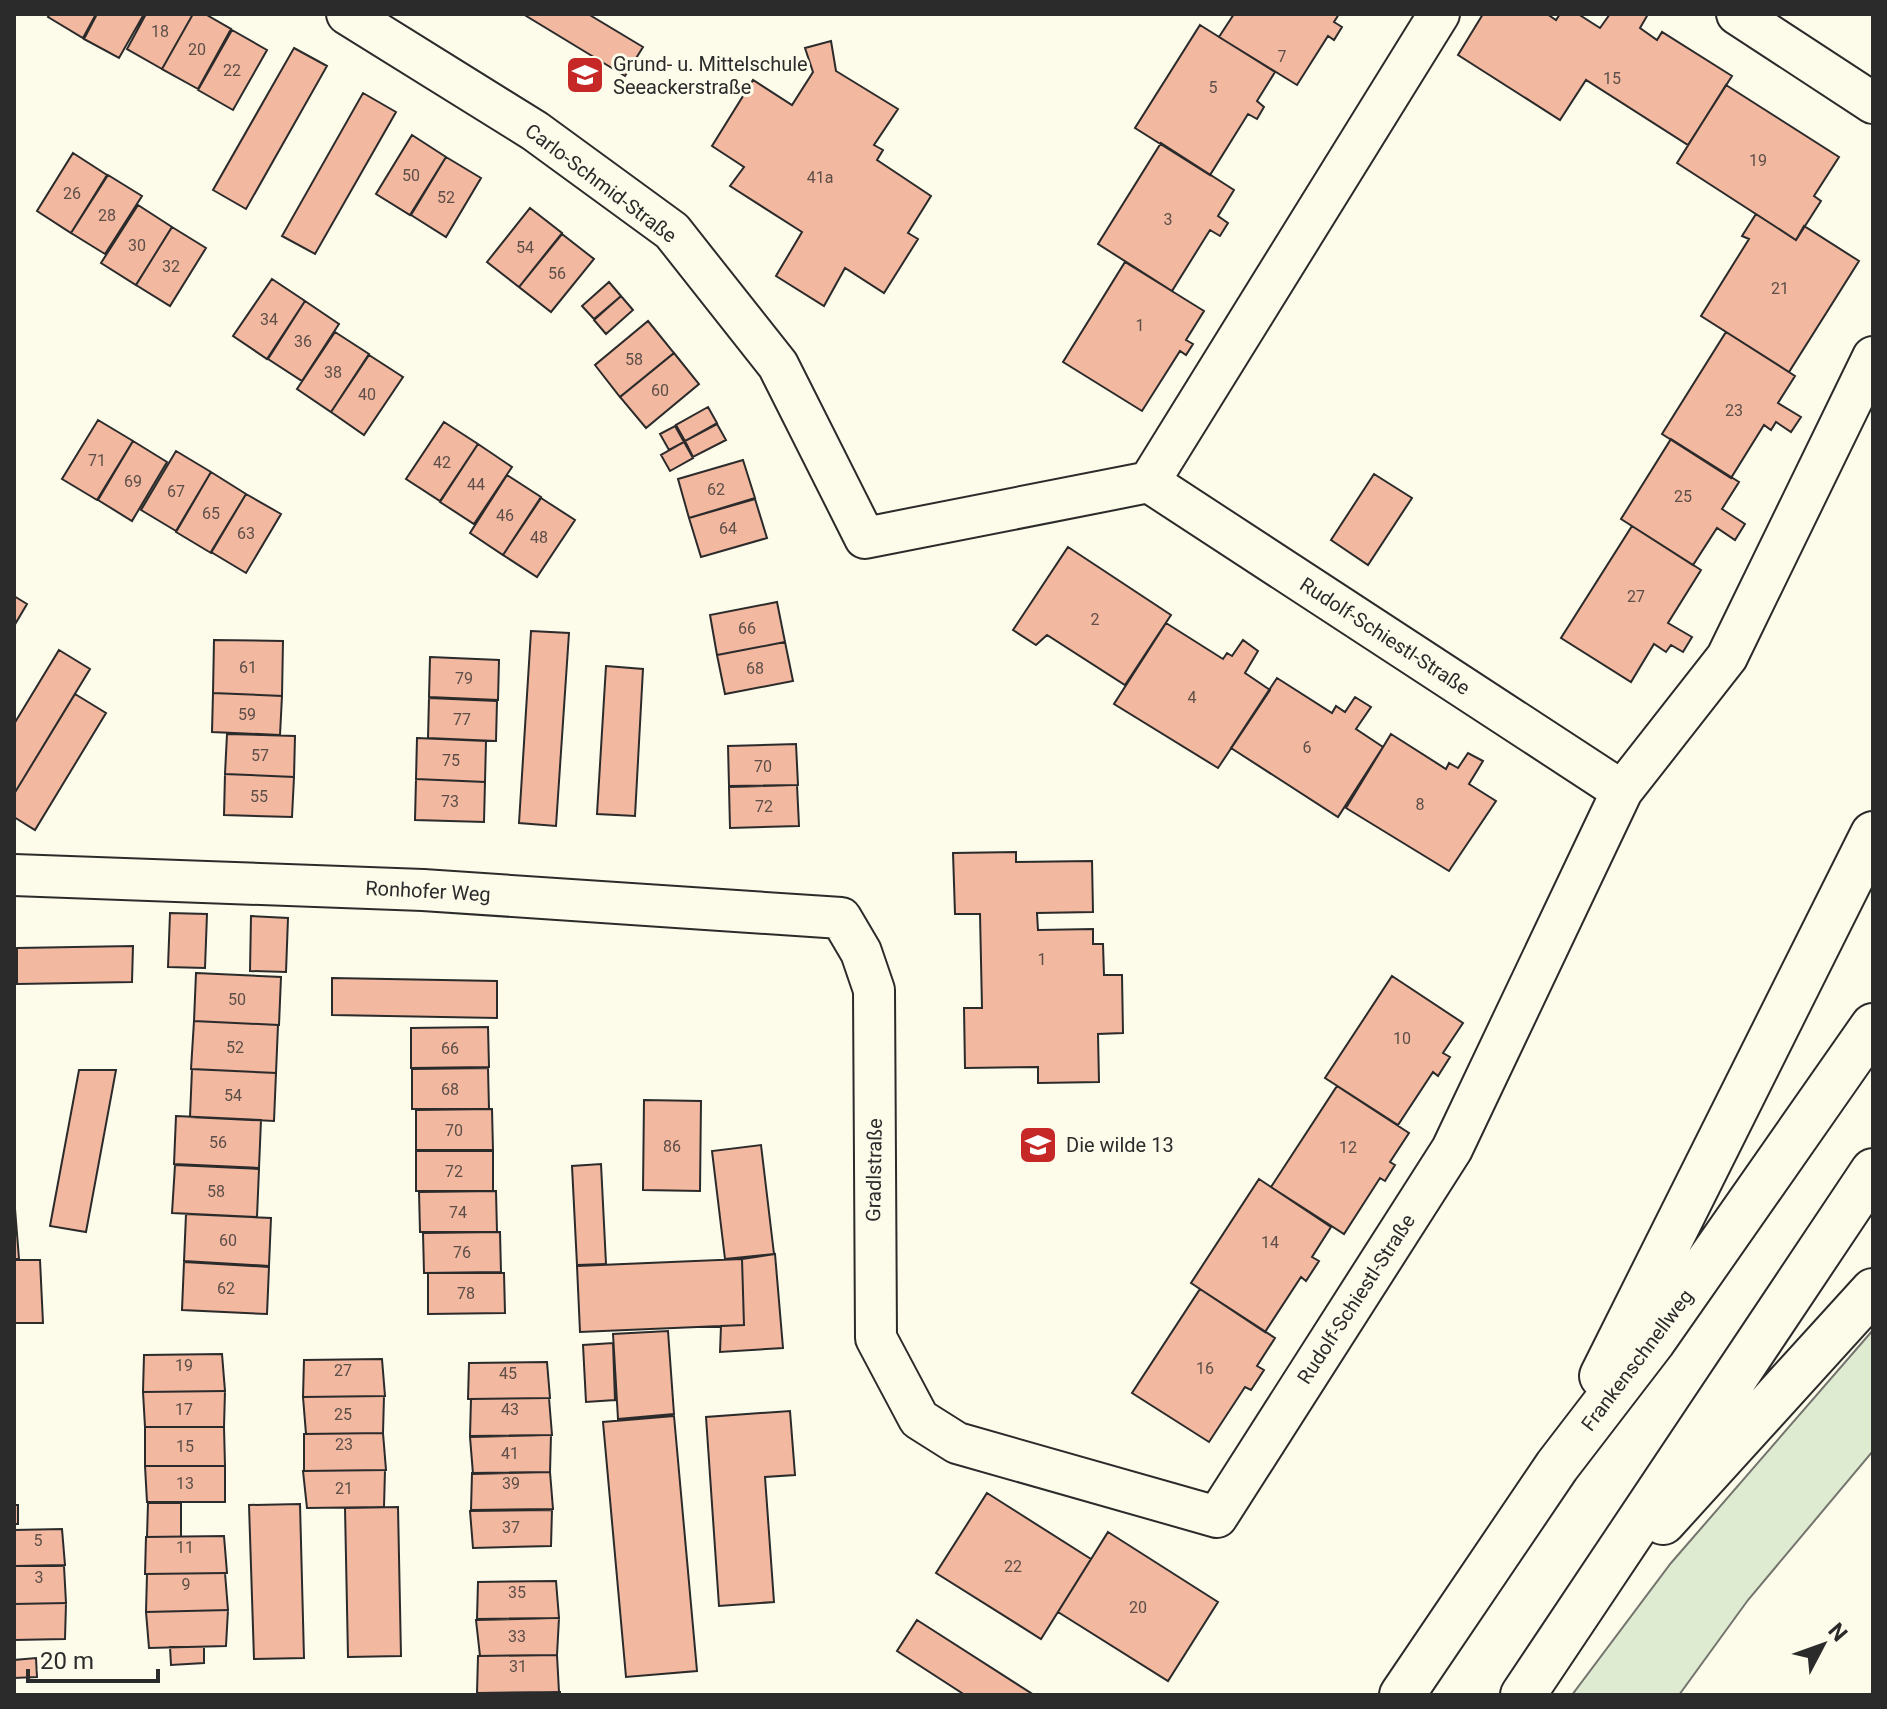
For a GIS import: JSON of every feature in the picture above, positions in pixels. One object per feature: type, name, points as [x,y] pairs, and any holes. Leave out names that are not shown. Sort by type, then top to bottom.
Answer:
[{"type":"highway","points":[[1557,1466],[1873,834]]},
{"type":"highway","name":"Frankenschnellweg","points":[[1402,1695],[1557,1466],[1653,1341],[1873,1026]]},
{"type":"highway","points":[[1523,1695],[1873,1171]]},
{"type":"highway","points":[[1572,1621],[1873,1291]]},
{"type":"street","name":"Carlo-Schmid-Straße","points":[[347,14],[535,131],[672,231],[778,365],[865,538],[1149,482]]},
{"type":"street","points":[[1149,482],[1439,14]]},
{"type":"street","points":[[1737,14],[1873,103]]},
{"type":"street","name":"Rudolf-Schiestl-Straße","points":[[919,1419],[957,1443],[1217,1517],[1452,1149],[1622,791],[1727,657],[1873,357]]},
{"type":"street","name":"Rudolf-Schiestl-Straße","points":[[1149,482],[1622,791]]},
{"type":"street","name":"Ronhofer Weg","points":[[14,875],[423,890],[841,918]]},
{"type":"street","name":"Gradlstraße","points":[[841,918],[861,952],[874,990],[876,1338],[919,1419]]},
{"type":"green space","points":[[1873,1330],[1873,1451],[1748,1600],[1679,1695],[1572,1695],[1671,1563]]},
{"type":"building","points":[[50,14],[96,14],[83,38],[48,17]]},
{"type":"building","points":[[97,14],[144,14],[119,58],[84,39]]},
{"type":"building","points":[[146,14],[193,14],[162,69],[127,49]]},
{"type":"building","points":[[193,14],[205,14],[231,29],[198,89],[162,69]]},
{"type":"building","points":[[523,14],[588,14],[643,47],[625,76]]},
{"type":"building","points":[[1234,14],[1339,14],[1334,22],[1342,27],[1334,40],[1328,36],[1297,85],[1219,37]]},
{"type":"building","points":[[1483,14],[1547,14],[1556,20],[1560,14],[1578,14],[1600,28],[1610,14],[1645,14],[1647,16],[1640,28],[1657,40],[1662,32],[1732,76],[1688,145],[1586,80],[1560,120],[1458,55]]},
{"type":"building","points":[[1200,25],[1275,72],[1257,101],[1264,107],[1257,119],[1248,114],[1210,175],[1135,128]]},
{"type":"building","points":[[232,30],[267,50],[233,110],[198,90]]},
{"type":"building","points":[[831,41],[836,71],[898,109],[874,145],[883,150],[877,160],[931,196],[908,233],[918,239],[884,293],[845,268],[824,306],[776,276],[802,232],[730,186],[744,167],[712,146],[753,80],[792,105],[813,72],[805,48]]},
{"type":"building","points":[[294,48],[327,66],[246,209],[213,190]]},
{"type":"building","points":[[1726,85],[1839,157],[1814,196],[1821,201],[1796,240],[1677,163]]},
{"type":"building","points":[[363,93],[396,112],[315,254],[282,236]]},
{"type":"building","points":[[412,135],[446,157],[410,215],[376,194]]},
{"type":"building","points":[[1161,143],[1234,190],[1218,216],[1228,223],[1220,236],[1210,230],[1172,291],[1098,244]]},
{"type":"building","points":[[73,153],[107,175],[71,233],[37,211]]},
{"type":"building","points":[[446,157],[481,178],[446,237],[411,215]]},
{"type":"building","points":[[108,175],[142,196],[105,254],[71,233]]},
{"type":"building","points":[[138,205],[172,227],[136,285],[101,263]]},
{"type":"building","points":[[530,208],[562,233],[519,287],[487,262]]},
{"type":"building","points":[[1756,214],[1796,240],[1804,226],[1859,261],[1789,372],[1701,316],[1749,239],[1742,236]]},
{"type":"building","points":[[172,227],[206,248],[170,306],[136,285]]},
{"type":"building","points":[[562,234],[594,259],[551,312],[519,287]]},
{"type":"building","points":[[1125,262],[1204,311],[1186,340],[1193,344],[1186,355],[1180,351],[1142,411],[1063,362]]},
{"type":"building","points":[[272,279],[305,301],[267,359],[233,336]]},
{"type":"building","points":[[609,282],[621,296],[594,319],[582,306]]},
{"type":"building","points":[[621,296],[633,310],[606,334],[594,320]]},
{"type":"building","points":[[305,301],[339,324],[302,381],[268,359]]},
{"type":"building","points":[[648,321],[674,353],[620,397],[595,365]]},
{"type":"building","points":[[335,332],[369,354],[331,412],[297,389]]},
{"type":"building","points":[[1726,332],[1795,376],[1778,403],[1801,417],[1791,432],[1776,422],[1771,430],[1764,425],[1731,478],[1662,434]]},
{"type":"building","points":[[674,353],[699,384],[646,428],[620,397]]},
{"type":"building","points":[[369,355],[403,377],[364,435],[331,412]]},
{"type":"building","points":[[708,407],[717,423],[685,441],[676,425]]},
{"type":"building","points":[[98,420],[133,441],[97,500],[62,479]]},
{"type":"building","points":[[444,422],[478,444],[440,501],[406,479]]},
{"type":"building","points":[[717,424],[726,440],[693,457],[685,441]]},
{"type":"building","points":[[675,426],[684,442],[669,450],[660,434]]},
{"type":"building","points":[[1671,439],[1739,482],[1722,509],[1745,524],[1735,540],[1717,528],[1693,565],[1621,519]]},
{"type":"building","points":[[133,441],[167,462],[132,521],[98,500]]},
{"type":"building","points":[[684,442],[693,458],[670,471],[661,455]]},
{"type":"building","points":[[478,444],[512,467],[474,524],[440,502]]},
{"type":"building","points":[[176,451],[211,472],[176,531],[141,510]]},
{"type":"building","points":[[743,460],[755,498],[689,518],[678,479]]},
{"type":"building","points":[[211,472],[246,494],[211,553],[176,532]]},
{"type":"building","points":[[1374,474],[1412,498],[1368,565],[1331,540]]},
{"type":"building","points":[[507,475],[541,497],[503,555],[470,533]]},
{"type":"building","points":[[246,494],[281,514],[246,573],[211,552]]},
{"type":"building","points":[[541,498],[575,520],[537,577],[503,555]]},
{"type":"building","points":[[755,499],[767,538],[701,557],[689,518]]},
{"type":"building","points":[[1632,526],[1701,570],[1668,623],[1692,637],[1683,652],[1671,645],[1666,652],[1654,644],[1631,682],[1561,638]]},
{"type":"building","points":[[1068,547],[1171,615],[1125,685],[1047,635],[1036,645],[1013,630]]},
{"type":"building","points":[[14,596],[27,604],[14,626]]},
{"type":"building","points":[[777,602],[785,642],[717,655],[710,615]]},
{"type":"building","points":[[1166,623],[1223,659],[1227,653],[1232,656],[1243,640],[1258,651],[1245,673],[1270,690],[1218,768],[1114,704]]},
{"type":"building","points":[[531,631],[569,633],[556,826],[519,823]]},
{"type":"building","points":[[214,640],[283,641],[282,696],[213,693]]},
{"type":"building","points":[[785,642],[793,681],[725,694],[717,655]]},
{"type":"building","points":[[59,650],[90,669],[14,794],[14,724]]},
{"type":"building","points":[[430,657],[499,660],[498,700],[429,697]]},
{"type":"building","points":[[606,666],[643,669],[635,816],[597,814]]},
{"type":"building","points":[[1277,678],[1332,713],[1336,706],[1345,712],[1355,697],[1371,707],[1356,729],[1383,747],[1338,817],[1231,748]]},
{"type":"building","points":[[213,693],[282,696],[280,735],[212,732]]},
{"type":"building","points":[[75,694],[106,713],[35,830],[14,817],[14,794]]},
{"type":"building","points":[[429,698],[497,701],[496,741],[428,738]]},
{"type":"building","points":[[227,734],[295,736],[294,777],[225,774]]},
{"type":"building","points":[[1391,734],[1446,769],[1449,763],[1458,768],[1468,753],[1483,761],[1469,784],[1496,801],[1449,871],[1346,808]]},
{"type":"building","points":[[417,738],[486,741],[485,782],[416,779]]},
{"type":"building","points":[[796,744],[798,785],[729,786],[728,746]]},
{"type":"building","points":[[225,774],[294,777],[292,817],[224,815]]},
{"type":"building","points":[[416,779],[485,782],[484,822],[415,820]]},
{"type":"building","points":[[797,785],[799,826],[730,828],[729,787]]},
{"type":"building","points":[[1016,852],[1016,862],[1092,861],[1093,912],[1037,913],[1038,930],[1093,929],[1093,944],[1103,944],[1104,975],[1122,975],[1123,1033],[1098,1034],[1099,1082],[1038,1083],[1038,1067],[965,1068],[964,1008],[982,1008],[980,914],[955,914],[953,853]]},
{"type":"building","points":[[170,913],[207,914],[205,968],[168,967]]},
{"type":"building","points":[[251,916],[288,918],[286,972],[250,971]]},
{"type":"building","points":[[133,946],[132,982],[17,984],[17,948]]},
{"type":"building","points":[[196,973],[281,977],[279,1025],[194,1021]]},
{"type":"building","points":[[1392,976],[1463,1023],[1443,1053],[1450,1057],[1438,1076],[1433,1072],[1398,1125],[1325,1078]]},
{"type":"building","points":[[332,978],[497,981],[497,1018],[332,1015]]},
{"type":"building","points":[[194,1021],[278,1025],[276,1073],[191,1069]]},
{"type":"building","points":[[488,1027],[489,1067],[411,1068],[411,1028]]},
{"type":"building","points":[[488,1068],[489,1109],[412,1109],[412,1069]]},
{"type":"building","points":[[192,1069],[276,1073],[274,1121],[190,1117]]},
{"type":"building","points":[[79,1070],[116,1070],[86,1232],[50,1226]]},
{"type":"building","points":[[1337,1086],[1409,1133],[1390,1162],[1395,1165],[1385,1181],[1380,1178],[1344,1234],[1271,1187]]},
{"type":"building","points":[[644,1100],[701,1101],[700,1191],[643,1190]]},
{"type":"building","points":[[492,1109],[493,1150],[416,1150],[416,1110]]},
{"type":"building","points":[[176,1116],[261,1120],[259,1168],[174,1164]]},
{"type":"building","points":[[761,1145],[774,1254],[725,1259],[712,1151]]},
{"type":"building","points":[[416,1151],[493,1151],[493,1191],[416,1191]]},
{"type":"building","points":[[601,1164],[606,1264],[577,1265],[572,1166]]},
{"type":"building","points":[[175,1165],[259,1169],[257,1217],[172,1213]]},
{"type":"building","points":[[1259,1179],[1331,1227],[1312,1257],[1319,1261],[1306,1281],[1301,1277],[1265,1332],[1191,1283]]},
{"type":"building","points":[[496,1191],[497,1232],[420,1232],[419,1192]]},
{"type":"building","points":[[14,1196],[19,1259],[14,1259]]},
{"type":"building","points":[[186,1214],[271,1218],[269,1266],[184,1261]]},
{"type":"building","points":[[500,1232],[501,1272],[424,1273],[423,1233]]},
{"type":"building","points":[[775,1254],[783,1348],[720,1352],[721,1326],[744,1325],[742,1259]]},
{"type":"building","points":[[742,1259],[744,1325],[580,1332],[577,1266]]},
{"type":"building","points":[[14,1260],[40,1260],[43,1323],[14,1323]]},
{"type":"building","points":[[184,1262],[269,1267],[267,1314],[182,1310]]},
{"type":"building","points":[[428,1273],[504,1273],[505,1313],[428,1314]]},
{"type":"building","points":[[1200,1289],[1275,1338],[1257,1366],[1264,1370],[1251,1390],[1245,1387],[1209,1442],[1132,1393]]},
{"type":"building","points":[[668,1331],[674,1414],[618,1419],[613,1334]]},
{"type":"building","points":[[613,1343],[615,1400],[586,1402],[583,1345]]},
{"type":"building","points":[[222,1354],[225,1391],[143,1392],[144,1355]]},
{"type":"building","points":[[382,1359],[385,1396],[303,1397],[304,1360]]},
{"type":"building","points":[[547,1362],[550,1398],[468,1399],[469,1363]]},
{"type":"building","points":[[225,1391],[224,1427],[145,1427],[143,1392]]},
{"type":"building","points":[[384,1396],[383,1433],[306,1434],[303,1397]]},
{"type":"building","points":[[549,1398],[552,1435],[470,1436],[471,1399]]},
{"type":"building","points":[[790,1411],[795,1475],[765,1477],[774,1602],[719,1606],[706,1417]]},
{"type":"building","points":[[674,1416],[697,1671],[626,1677],[603,1422]]},
{"type":"building","points":[[145,1427],[224,1427],[225,1466],[145,1466]]},
{"type":"building","points":[[383,1433],[386,1470],[304,1471],[304,1434]]},
{"type":"building","points":[[551,1435],[550,1472],[473,1474],[470,1437]]},
{"type":"building","points":[[145,1466],[225,1466],[225,1502],[147,1502]]},
{"type":"building","points":[[385,1470],[384,1507],[307,1508],[303,1471]]},
{"type":"building","points":[[550,1472],[553,1509],[471,1510],[472,1473]]},
{"type":"building","points":[[987,1493],[1091,1559],[1041,1639],[936,1573]]},
{"type":"building","points":[[148,1503],[181,1503],[181,1537],[147,1537]]},
{"type":"building","points":[[300,1504],[304,1658],[254,1659],[249,1505]]},
{"type":"building","points":[[14,1505],[18,1505],[18,1524],[14,1524]]},
{"type":"building","points":[[398,1507],[401,1656],[348,1657],[345,1508]]},
{"type":"building","points":[[552,1510],[551,1546],[473,1548],[470,1511]]},
{"type":"building","points":[[62,1529],[65,1565],[14,1566],[14,1530]]},
{"type":"building","points":[[1108,1532],[1218,1602],[1168,1681],[1058,1612]]},
{"type":"building","points":[[224,1536],[227,1573],[145,1574],[146,1537]]},
{"type":"building","points":[[14,1566],[64,1566],[66,1603],[14,1604]]},
{"type":"building","points":[[225,1573],[228,1610],[146,1612],[147,1574]]},
{"type":"building","points":[[556,1581],[559,1618],[477,1619],[478,1582]]},
{"type":"building","points":[[66,1603],[65,1639],[14,1640],[14,1604]]},
{"type":"building","points":[[228,1610],[226,1646],[149,1648],[146,1612]]},
{"type":"building","points":[[559,1618],[557,1655],[480,1656],[476,1620]]},
{"type":"building","points":[[917,1620],[1034,1695],[965,1695],[897,1651]]},
{"type":"building","points":[[170,1647],[204,1647],[204,1663],[171,1665]]},
{"type":"building","points":[[557,1655],[559,1692],[477,1693],[478,1656]]},
{"type":"building","points":[[36,1658],[37,1677],[14,1678],[14,1660]]},
{"type":"building","points":[[560,1692],[560,1695],[478,1695],[478,1693]]},
{"type":"place","name":"Grund- u. Mittelschule Seeackerstraße","points":[[585,75]]},
{"type":"place","name":"Die wilde 13","points":[[1038,1145]]}]
